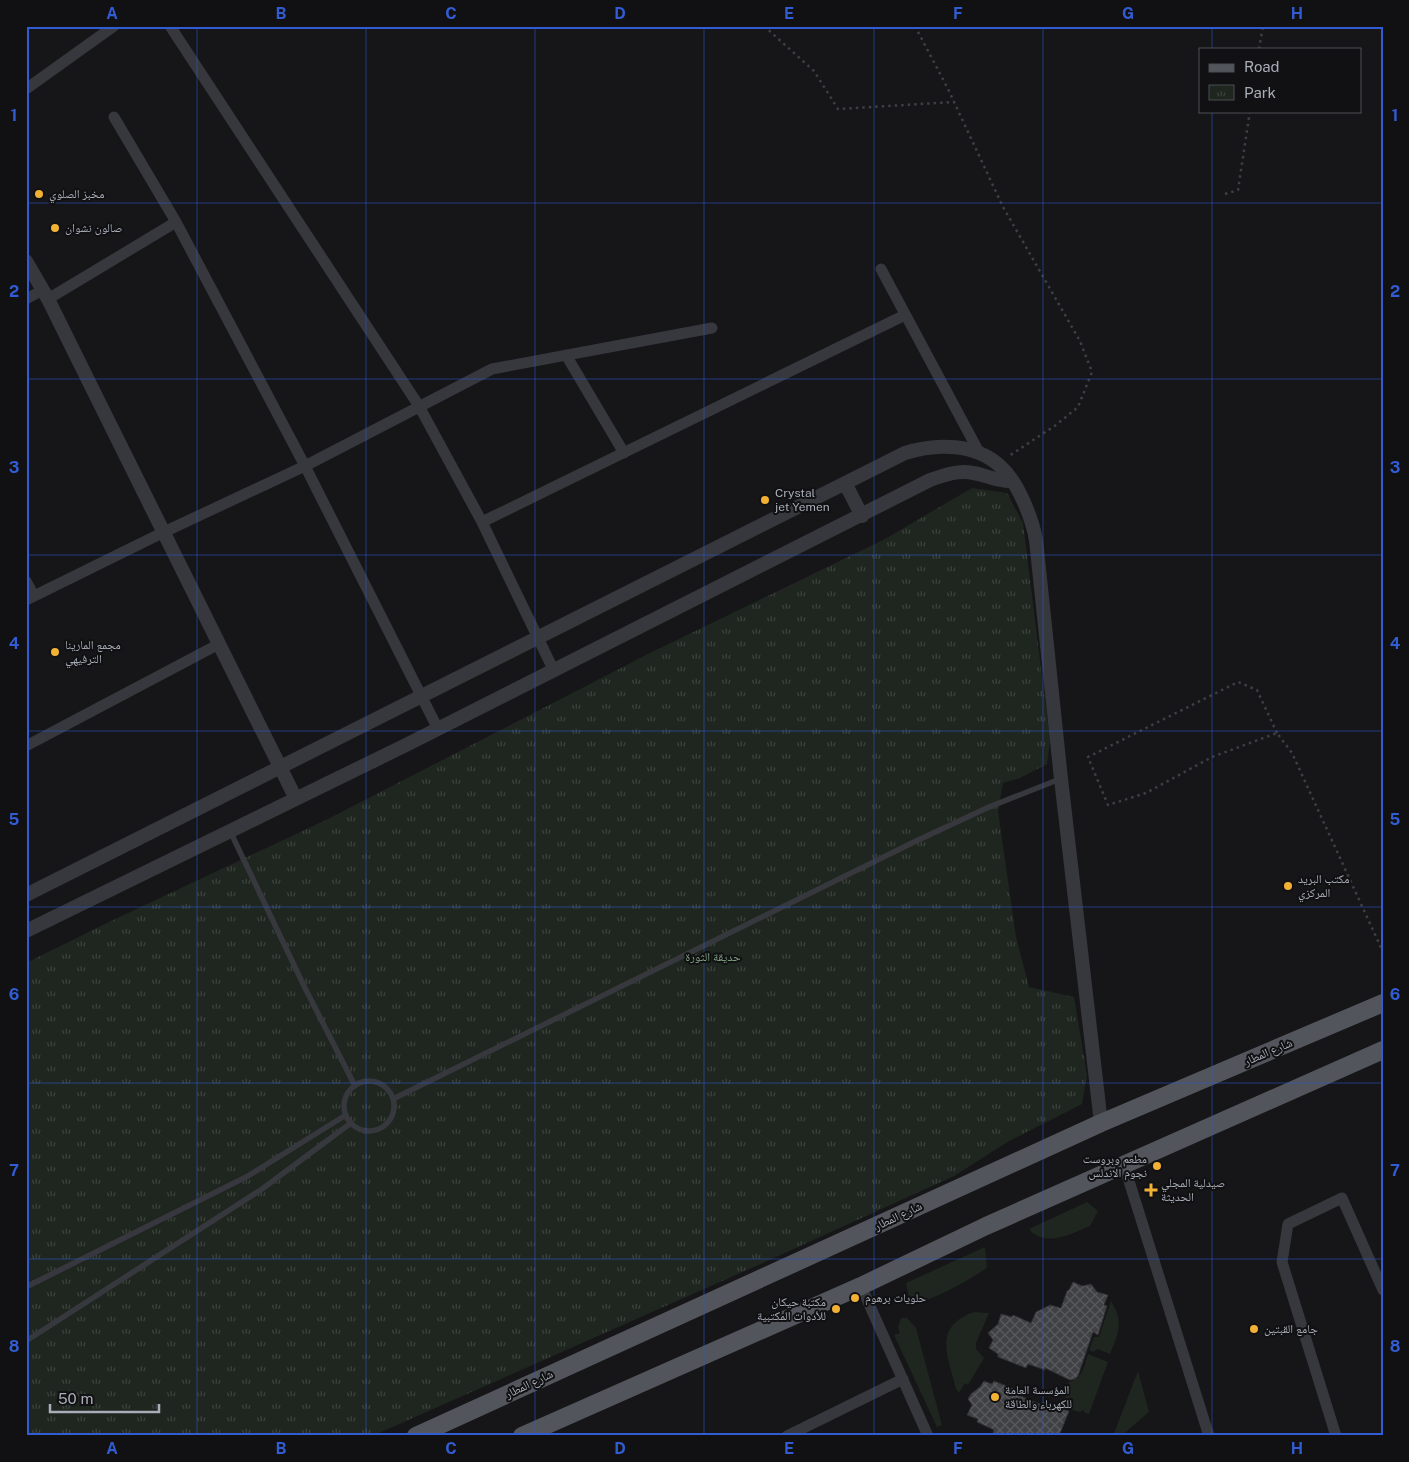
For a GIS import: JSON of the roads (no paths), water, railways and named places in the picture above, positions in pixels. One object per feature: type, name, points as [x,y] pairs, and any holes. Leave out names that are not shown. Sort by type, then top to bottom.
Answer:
[{"type":"main road","name":"شارع المطار","points":[[416,1436],[1101,1123],[1383,1003]]},
{"type":"main road","points":[[522,1436],[861,1286],[986,1226],[1124,1164],[1383,1050]]},
{"type":"street","points":[[26,89],[114,26]]},
{"type":"street","points":[[170,26],[419,406],[482,522],[554,671]]},
{"type":"street","points":[[114,116],[176,222],[305,466],[438,729]]},
{"type":"street","points":[[26,299],[45,295],[176,222]]},
{"type":"street","points":[[26,261],[45,295],[164,532],[296,799]]},
{"type":"street","points":[[881,269],[980,454]]},
{"type":"street","points":[[482,522],[905,315]]},
{"type":"street","points":[[26,581],[30,598],[164,532],[305,466],[492,369],[712,328]]},
{"type":"street","points":[[566,355],[624,453]]},
{"type":"street","points":[[26,895],[906,453],[920,448],[951,446],[980,454],[997,463],[1006,471],[1027,510],[1036,540],[1061,779],[1101,1123]]},
{"type":"street","points":[[963,472],[966,450]]},
{"type":"street","points":[[26,931],[438,729],[930,480],[963,472],[1000,481],[1012,481]]},
{"type":"street","points":[[845,483],[862,516]]},
{"type":"street","points":[[26,746],[219,644]]},
{"type":"street","points":[[1124,1164],[1209,1436]]},
{"type":"street","points":[[1336,1436],[1282,1262],[1288,1224],[1342,1198],[1383,1290]]},
{"type":"street","points":[[861,1286],[928,1436]]},
{"type":"street","points":[[787,1436],[903,1379]]},
{"type":"lane","points":[[393,1099],[914,842],[989,807],[1061,779]]},
{"type":"lane","points":[[230,831],[305,988],[355,1086]]},
{"type":"lane","points":[[363,1082],[374,1082],[383,1086],[389,1091],[393,1099],[394,1109],[391,1118],[378,1129],[370,1131],[358,1129],[351,1124],[344,1107],[345,1098],[349,1092],[363,1082]]},
{"type":"lane","points":[[26,1287],[248,1176],[346,1115]]},
{"type":"lane","points":[[26,1341],[262,1189],[351,1124]]},
{"type":"place","name":"مخبز الصلوي","points":[[39,194]]},
{"type":"place","name":"صالون نشوان","points":[[55,228]]},
{"type":"place","name":"Crystal jet Yemen","points":[[765,500]]},
{"type":"place","name":"مجمع المارينا الترفيهي","points":[[55,652]]},
{"type":"place","name":"مكتب البريد المركزي","points":[[1288,886]]},
{"type":"place","name":"مطعم وبروست نجوم الاندلس","points":[[1157,1166]]},
{"type":"place","name":"صيدلية المجلي الحديثة","points":[[1151,1190]]},
{"type":"place","name":"حلويات برهوم","points":[[855,1298]]},
{"type":"place","name":"مكتبة حيكان للأدوات المكتبية","points":[[836,1309]]},
{"type":"place","name":"جامع القبتين","points":[[1254,1329]]},
{"type":"place","name":"المؤسسة العامة للكهرباء والطاقة","points":[[995,1397]]},
{"type":"park label","name":"حديقة الثورة","points":[[713,957]]}]
